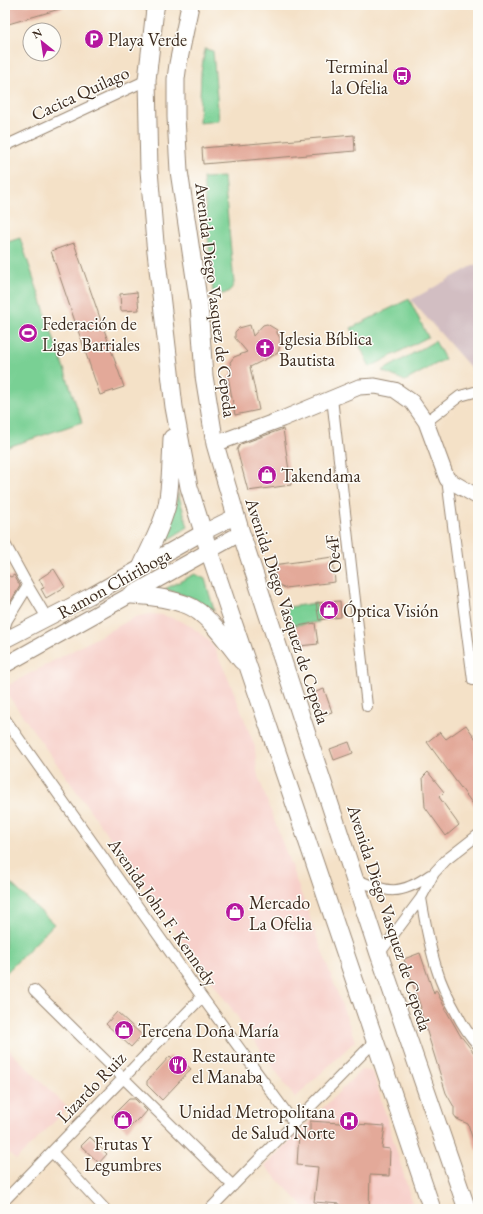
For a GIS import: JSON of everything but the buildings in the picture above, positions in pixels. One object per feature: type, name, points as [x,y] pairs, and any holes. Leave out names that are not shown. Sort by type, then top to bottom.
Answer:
[{"type":"main road","points":[[156,5],[147,80],[149,170],[154,236],[174,407],[189,487],[432,1209]]},
{"type":"main road","name":"Avenida Diego Vasquez de Cepeda","points":[[190,5],[176,79],[176,117],[180,171],[198,305],[204,376],[215,444],[241,533],[379,954],[467,1209]]},
{"type":"main road","points":[[215,444],[359,387],[375,386],[395,390],[412,402],[426,422],[447,479],[478,497]]},
{"type":"main road","points":[[141,568],[167,505],[174,407]]},
{"type":"main road","name":"Ramon Chiriboga","points":[[5,640],[236,516]]},
{"type":"main road","name":"Ramon Chiriboga","points":[[5,665],[241,533]]},
{"type":"main road","points":[[132,595],[159,597],[188,605],[209,620],[250,671]]},
{"type":"street","name":"Cacica Quilago","points":[[5,146],[147,80]]},
{"type":"street","points":[[426,422],[460,396],[478,391]]},
{"type":"street","name":"Oe4F","points":[[332,398],[367,706]]},
{"type":"street","points":[[447,479],[474,680]]},
{"type":"street","points":[[5,544],[47,618]]},
{"type":"street","points":[[5,626],[7,620],[28,586]]},
{"type":"street","name":"Avenida John F. Kennedy","points":[[5,719],[294,1124]]},
{"type":"street","points":[[379,954],[421,898],[434,873],[446,860],[478,835]]},
{"type":"street","points":[[355,879],[377,888],[391,890],[402,889],[414,885],[434,873]]},
{"type":"street","points":[[421,898],[426,926],[440,981],[464,1027],[478,1045]]},
{"type":"street","points":[[34,990],[233,1186]]},
{"type":"street","name":"Lizardo Ruiz","points":[[5,1200],[202,997]]},
{"type":"street","points":[[210,1209],[375,1041]]},
{"type":"street","points":[[52,1152],[105,1209]]},
{"type":"shaded area","points":[[478,263],[478,376],[411,300]]},
{"type":"shaded area","name":"Mercado La Ofelia","points":[[150,614],[162,615],[178,620],[192,627],[207,639],[215,649],[234,692],[255,747],[257,772],[261,784],[355,1041],[295,1098],[5,691],[5,687],[135,617]]},
{"type":"shaded area","points":[[5,1046],[68,1108],[16,1160],[5,1150],[5,1086],[7,1084],[5,1082]]},
{"type":"shaded area","name":"Unidad Metropolitana de Salud Norte","points":[[361,1070],[371,1071],[374,1076],[414,1209],[306,1209],[265,1166]]},
{"type":"green space","points":[[205,49],[213,51],[219,121],[199,123],[201,73]]},
{"type":"green space","points":[[224,177],[234,283],[230,290],[223,294],[213,292],[203,178]]},
{"type":"green space","name":"Federación de Ligas Barriales","points":[[20,238],[82,422],[5,448],[5,243]]},
{"type":"green space","points":[[409,299],[428,337],[370,367],[351,328]]},
{"type":"green space","points":[[435,341],[445,359],[405,381],[382,371]]},
{"type":"green space","points":[[178,493],[188,527],[166,541],[172,522]]},
{"type":"green space","points":[[195,574],[205,579],[214,610],[193,598],[165,589]]},
{"type":"green space","points":[[316,603],[319,622],[290,626],[287,614],[289,607]]},
{"type":"green space","points":[[5,878],[54,924],[5,974]]},
{"type":"place","name":"Playa Verde","points":[[94,39]]},
{"type":"place","name":"Terminal la Ofelia","points":[[402,76]]},
{"type":"place","name":"Federación de Ligas Barriales","points":[[28,333]]},
{"type":"place","name":"Iglesia Bíblica Bautista","points":[[265,348]]},
{"type":"place","name":"Takendama","points":[[267,475]]},
{"type":"place","name":"Óptica Visión","points":[[329,610]]},
{"type":"place","name":"Mercado La Ofelia","points":[[235,912]]},
{"type":"place","name":"Tercena Doña María","points":[[124,1030]]},
{"type":"place","name":"Restaurante el Manaba","points":[[178,1065]]},
{"type":"place","name":"Frutas Y Legumbres","points":[[123,1120]]},
{"type":"place","name":"Unidad Metropolitana de Salud Norte","points":[[349,1121]]}]
